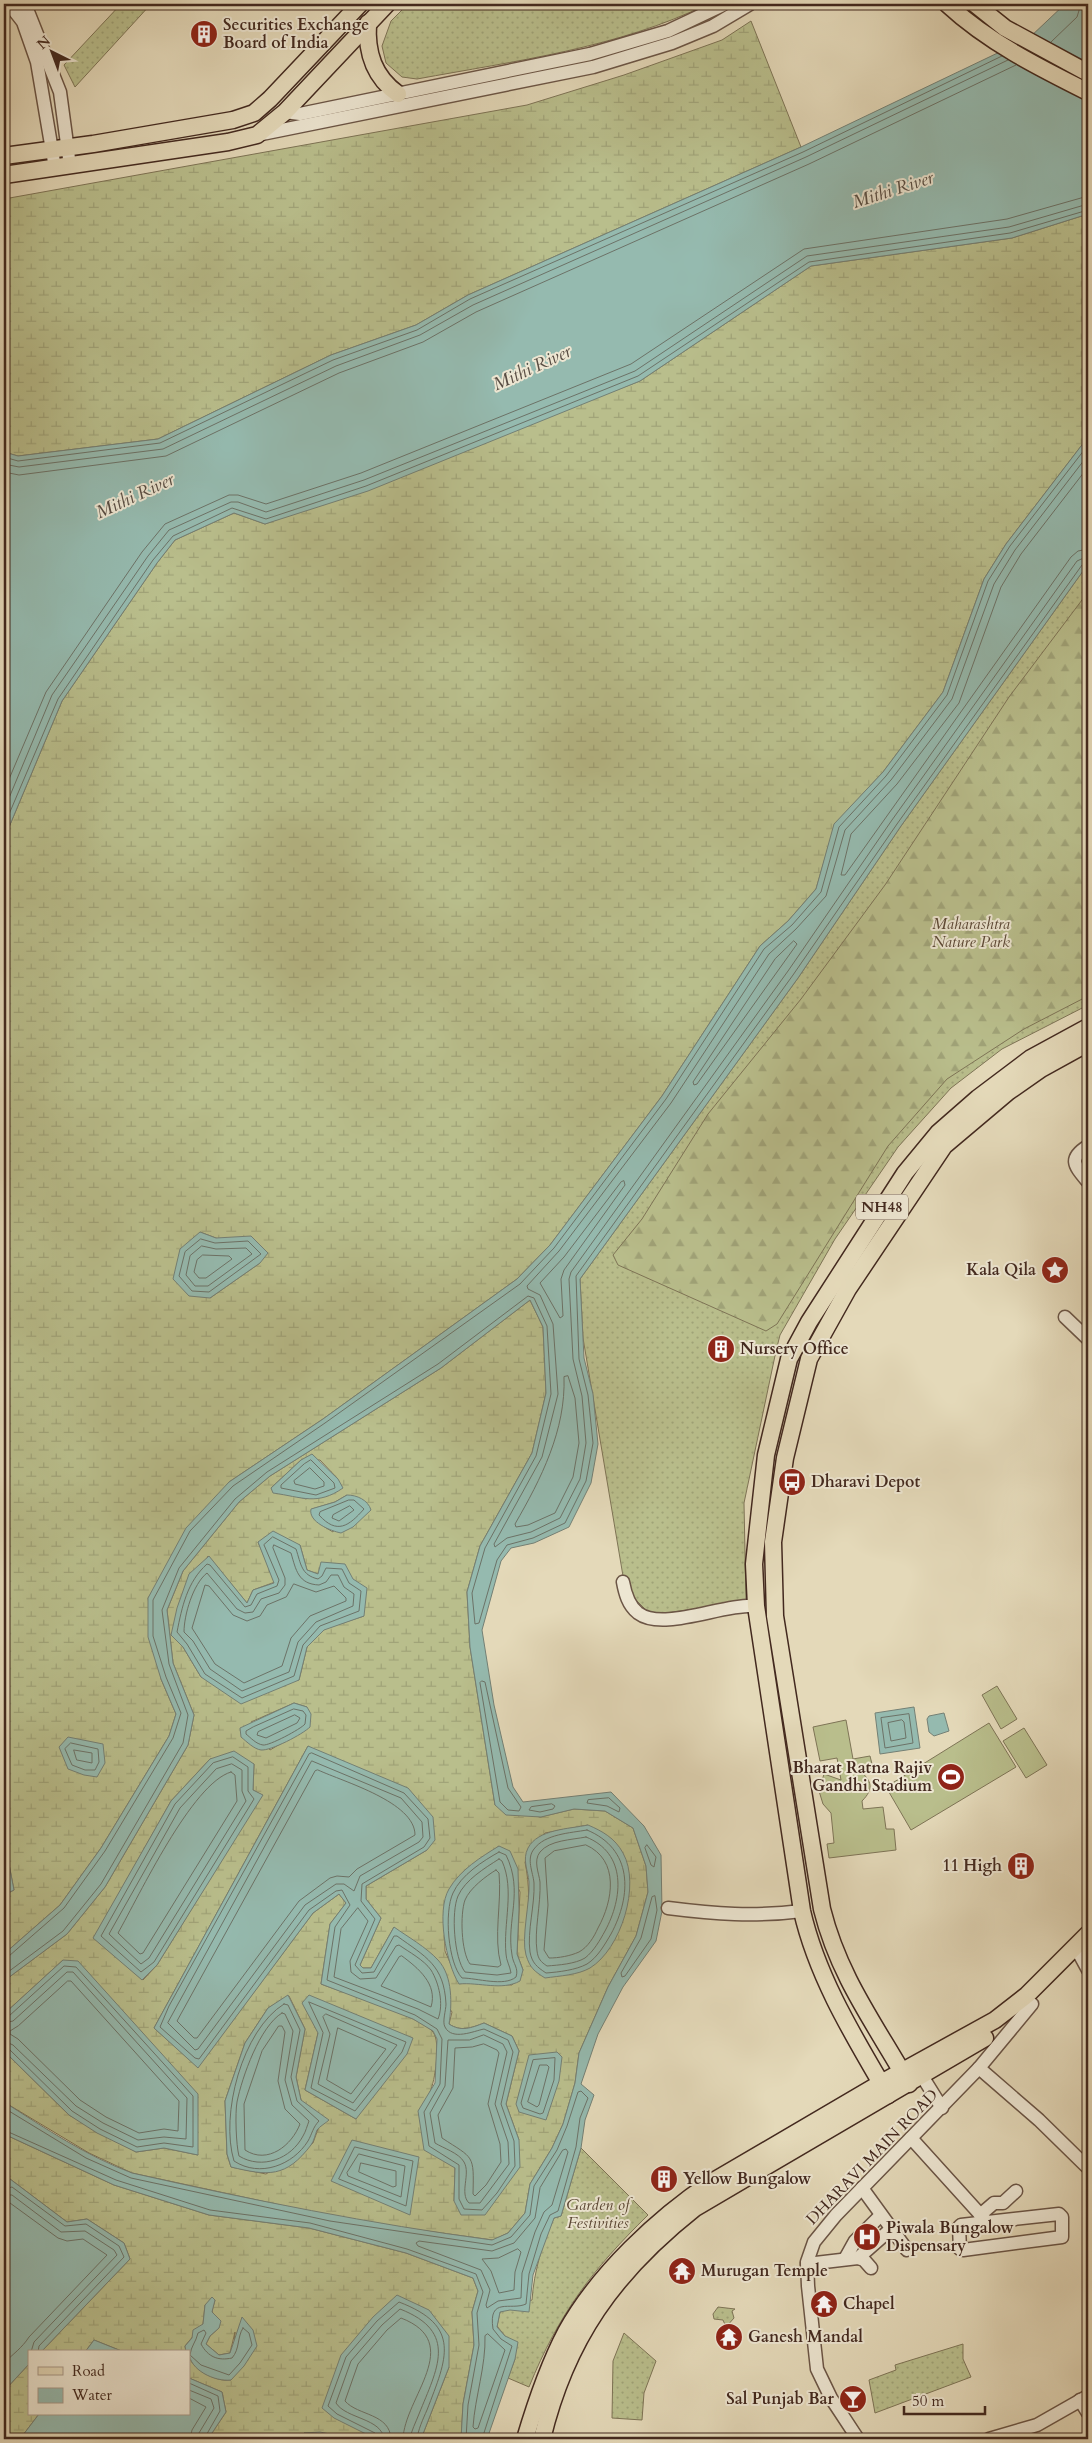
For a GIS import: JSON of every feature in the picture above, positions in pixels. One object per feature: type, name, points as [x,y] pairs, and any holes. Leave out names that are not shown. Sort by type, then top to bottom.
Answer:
[{"type":"main road","points":[[4,156],[233,120],[254,113],[270,99],[360,4]]},
{"type":"main road","points":[[4,176],[228,142],[257,135],[285,112],[387,4]]},
{"type":"main road","points":[[947,4],[992,40],[1045,71],[1088,92]]},
{"type":"main road","points":[[975,4],[1005,28],[1088,72]]},
{"type":"main road","points":[[368,23],[367,40],[369,53],[384,84],[398,94]]},
{"type":"main road","name":"NH48","points":[[756,1606],[754,1564],[766,1455],[789,1359],[858,1243],[904,1173],[938,1133],[1002,1079],[1031,1058],[1088,1028]]},
{"type":"main road","points":[[911,2077],[852,1990],[832,1946],[822,1909],[775,1616],[773,1542],[785,1458],[809,1359],[848,1289],[944,1146],[1008,1092],[1041,1069],[1088,1043]]},
{"type":"main road","points":[[756,1606],[787,1823],[802,1911],[809,1940],[856,2043],[884,2089]]},
{"type":"main road","points":[[780,1775],[800,1773]]},
{"type":"main road","points":[[787,1823],[808,1819]]},
{"type":"main road","points":[[525,2439],[554,2373],[597,2308],[614,2286],[666,2231],[694,2208],[884,2089],[911,2077],[1003,2027],[1032,2004],[1081,1950],[1088,1934]]},
{"type":"main road","points":[[911,2077],[995,2020],[1081,1950]]},
{"type":"main road","points":[[542,2439],[554,2373]]},
{"type":"street","points":[[9,4],[23,22],[37,62],[60,148]]},
{"type":"street","points":[[25,4],[60,92],[62,167]]},
{"type":"street","points":[[285,112],[300,114],[590,54],[668,31],[724,4]]},
{"type":"street","points":[[257,135],[593,67],[672,43],[713,26],[750,4]]},
{"type":"street","points":[[1086,1142],[1074,1160],[1075,1166],[1088,1182]]},
{"type":"street","points":[[1065,1317],[1088,1339]]},
{"type":"street","points":[[623,1582],[632,1606],[638,1613],[649,1618],[665,1619],[743,1605],[756,1606]]},
{"type":"street","points":[[668,1908],[732,1916],[802,1911]]},
{"type":"street","points":[[1081,1950],[1088,1970]]},
{"type":"street","name":"DHARAVI MAIN ROAD","points":[[858,2439],[832,2398],[817,2369],[813,2346],[807,2264],[814,2242],[862,2188],[979,2068],[1032,2004]]},
{"type":"street","points":[[979,2068],[1039,2120],[1088,2168]]},
{"type":"street","points":[[911,2077],[942,2108]]},
{"type":"street","points":[[911,2138],[984,2218]]},
{"type":"street","points":[[862,2188],[907,2250]]},
{"type":"street","points":[[984,2218],[1060,2214],[1064,2236],[961,2250],[959,2226],[984,2218],[994,2203],[1003,2203],[1016,2191]]},
{"type":"street","points":[[852,2258],[855,2240],[881,2215]]},
{"type":"street","points":[[852,2258],[891,2229]]},
{"type":"street","points":[[807,2264],[852,2258],[864,2260],[872,2268]]},
{"type":"street","points":[[989,2439],[1037,2425],[1084,2398],[1088,2413]]},
{"type":"green space","points":[[121,4],[151,4],[75,87],[64,65]]},
{"type":"green space","points":[[408,4],[708,4],[638,32],[602,42],[528,59],[417,79],[402,77],[386,63],[382,46],[391,21]]},
{"type":"green space","points":[[751,21],[801,147],[468,295],[416,325],[331,355],[158,439],[18,456],[4,452],[4,199],[527,105],[624,75],[722,40]]},
{"type":"green space","points":[[1088,214],[1088,437],[1006,544],[984,579],[943,692],[883,772],[835,824],[816,889],[788,921],[760,946],[662,1096],[550,1245],[517,1279],[323,1419],[229,1482],[148,1598],[161,1679],[176,1714],[169,1736],[101,1848],[60,1905],[4,1954],[4,1895],[14,1890],[7,1854],[4,1850],[4,839],[62,701],[157,563],[175,540],[234,513],[265,524],[640,381],[811,266],[1012,238]],"holes":[[[200,1232],[216,1238],[260,1263],[210,1298]]]},
{"type":"green space","name":"Maharashtra Nature Park","points":[[1088,564],[1088,1005],[1002,1049],[951,1088],[898,1147],[835,1239],[780,1335],[744,1503],[746,1602],[651,1615],[631,1595],[623,1576],[583,1338],[580,1279],[798,978],[901,826]]},
{"type":"green space","name":"Maharashtra Nature Park","points":[[1088,592],[1088,996],[1024,1029],[947,1079],[888,1146],[777,1324],[766,1331],[618,1265],[613,1255],[642,1219],[708,1114],[801,999],[885,885],[1009,697]]},
{"type":"green space","points":[[530,1300],[543,1327],[546,1393],[532,1453],[480,1546],[467,1592],[470,1647],[495,1805],[540,1817],[574,1809],[605,1811],[633,1828],[646,1866],[648,1892],[636,1936],[608,1987],[579,2053],[575,2083],[563,2124],[552,2148],[530,2184],[525,2213],[508,2233],[493,2240],[331,2216],[132,2173],[89,2153],[4,2102],[4,2051],[69,2115],[136,2152],[164,2148],[198,2155],[63,1960],[4,2014],[4,1981],[67,1934],[105,1887],[188,1745],[194,1715],[173,1663],[167,1610],[183,1571],[239,1502],[270,1476],[441,1368]],"holes":[[[301,1460],[320,1460],[338,1479],[306,1499],[271,1488]],[[347,1495],[333,1532],[316,1520],[312,1509],[335,1502]],[[258,1542],[300,1545],[307,1570],[318,1574],[364,1616],[324,1629],[307,1647],[299,1680],[201,1677],[183,1647],[171,1635],[208,1556],[247,1603],[253,1590],[275,1582]],[[294,1703],[307,1707],[285,1741],[270,1750],[251,1722]],[[308,1746],[427,1850],[366,1886],[366,1899],[381,1918],[360,1965],[363,1968],[371,1968],[394,1927],[452,2012],[449,2024],[462,2029],[484,2023],[512,2036],[519,2051],[506,2104],[519,2140],[454,2201],[455,2168],[430,2092],[434,2079],[437,2052],[437,2044],[433,2032],[398,2012],[321,1984],[330,1924],[346,1903],[339,1894],[313,1913],[198,2067],[154,2028]],[[210,1759],[254,1764],[253,1790],[262,1795],[157,1965],[143,1980],[94,1938],[171,1801]],[[588,1825],[527,1931],[529,1896],[525,1862],[545,1833]],[[499,1846],[520,1892],[517,1954],[523,1970],[512,1985],[459,1983],[445,1951],[444,1911],[464,1871]],[[289,1996],[305,2029],[296,2077],[301,2100],[318,2129],[313,2143],[266,2174],[231,2167],[227,2154],[225,2101],[245,2043],[268,2008]],[[318,2033],[356,2119],[305,2090]]]},
{"type":"green space","points":[[997,1686],[1017,1719],[1001,1729],[982,1695]]},
{"type":"green space","points":[[846,1720],[853,1759],[870,1756],[873,1768],[860,1771],[867,1778],[870,1785],[866,1797],[862,1801],[863,1809],[883,1807],[886,1829],[894,1829],[896,1850],[829,1858],[827,1844],[834,1843],[831,1813],[823,1804],[819,1791],[824,1774],[841,1780],[837,1758],[820,1761],[813,1727]]},
{"type":"green space","name":"Bharat Ratna Rajiv Gandhi Stadium","points":[[989,1723],[1016,1767],[911,1830],[886,1787]]},
{"type":"green space","points":[[1024,1728],[1047,1765],[1026,1778],[1003,1741]]},
{"type":"green space","points":[[4,2134],[114,2185],[209,2215],[309,2228],[406,2253],[473,2278],[478,2291],[472,2312],[474,2345],[463,2404],[461,2439],[421,2439],[449,2367],[370,2436],[376,2439],[304,2433],[302,2439],[208,2439],[226,2412],[222,2392],[190,2378],[190,2360],[208,2375],[219,2379],[231,2380],[235,2332],[230,2353],[219,2355],[206,2344],[210,2336],[219,2328],[212,2311],[215,2300],[205,2305],[203,2324],[185,2346],[186,2350],[119,2350],[94,2340],[86,2350],[43,2350],[130,2259],[124,2243],[87,2219],[67,2222],[10,2179],[4,2186]]},
{"type":"green space","name":"Garden of Festivities","points":[[581,2148],[648,2215],[610,2255],[579,2294],[552,2337],[529,2387],[508,2378],[515,2359],[505,2336],[497,2326],[500,2312],[532,2300],[542,2248],[554,2218],[561,2216]]},
{"type":"green space","points":[[718,2307],[735,2309],[732,2311],[734,2318],[726,2327],[723,2320],[714,2319],[713,2314]]},
{"type":"green space","points":[[624,2333],[656,2361],[644,2393],[642,2420],[612,2418],[613,2361]]},
{"type":"green space","points":[[963,2344],[963,2359],[971,2377],[875,2413],[869,2380],[896,2370],[895,2365]]},
{"type":"green space","points":[[28,2365],[28,2416],[37,2416],[20,2439],[4,2439],[4,2391]]},
{"type":"water","name":"Mithi River","points":[[1065,4],[1088,4],[1088,214],[1012,238],[811,266],[640,381],[368,491],[265,524],[234,513],[175,540],[157,563],[62,701],[4,839],[4,452],[18,456],[158,439],[331,355],[416,325],[468,295],[801,147],[1029,38]]},
{"type":"water","points":[[1088,437],[1088,564],[901,826],[798,978],[580,1279],[584,1358],[593,1394],[598,1444],[591,1483],[569,1527],[534,1543],[511,1548],[501,1561],[482,1630],[494,1705],[513,1787],[523,1802],[611,1792],[644,1826],[661,1855],[662,1911],[656,1941],[623,1987],[598,2034],[581,2084],[594,2095],[585,2120],[581,2148],[561,2216],[554,2218],[533,2275],[529,2312],[510,2310],[500,2312],[497,2327],[505,2336],[518,2342],[515,2359],[487,2439],[461,2439],[463,2404],[474,2345],[472,2312],[478,2291],[473,2278],[406,2253],[309,2228],[209,2215],[114,2185],[4,2134],[4,2102],[66,2141],[115,2166],[132,2173],[222,2193],[357,2219],[492,2240],[508,2233],[525,2213],[530,2184],[552,2148],[563,2124],[575,2083],[579,2053],[608,1987],[636,1936],[648,1892],[646,1866],[633,1828],[605,1811],[574,1809],[541,1817],[506,1815],[495,1805],[470,1647],[467,1592],[480,1546],[532,1453],[546,1393],[543,1327],[530,1300],[441,1368],[270,1476],[239,1502],[183,1571],[167,1610],[173,1663],[194,1715],[188,1745],[105,1887],[67,1934],[4,1981],[4,1954],[60,1905],[101,1848],[169,1736],[176,1714],[161,1679],[148,1637],[148,1598],[186,1528],[229,1482],[323,1419],[517,1279],[550,1245],[662,1096],[760,946],[788,921],[816,889],[834,824],[883,772],[943,692],[984,579],[1006,544]]},
{"type":"water","points":[[200,1232],[216,1238],[251,1236],[268,1253],[260,1263],[210,1298],[189,1296],[173,1279],[180,1249]]},
{"type":"water","points":[[312,1454],[338,1479],[343,1488],[334,1494],[317,1499],[273,1493],[271,1488],[301,1460]]},
{"type":"water","points":[[347,1495],[362,1499],[370,1506],[371,1510],[353,1527],[341,1533],[326,1528],[313,1518],[311,1509],[335,1502]]},
{"type":"water","points":[[273,1531],[300,1545],[307,1570],[318,1574],[321,1562],[345,1564],[353,1579],[367,1588],[364,1616],[324,1630],[307,1647],[299,1680],[241,1704],[201,1677],[183,1647],[171,1635],[177,1608],[189,1574],[209,1556],[247,1603],[253,1590],[274,1583],[258,1542]]},
{"type":"water","points":[[294,1703],[307,1707],[311,1714],[310,1727],[301,1734],[266,1750],[253,1747],[241,1737],[240,1728]]},
{"type":"water","points":[[914,1707],[920,1748],[880,1754],[875,1713]]},
{"type":"water","points":[[944,1713],[949,1731],[934,1736],[929,1732],[927,1719],[929,1716]]},
{"type":"water","points":[[68,1737],[103,1744],[105,1763],[97,1777],[84,1775],[68,1769],[59,1747]]},
{"type":"water","points":[[308,1746],[408,1788],[433,1817],[435,1840],[427,1850],[366,1886],[366,1899],[381,1918],[360,1965],[363,1968],[371,1968],[394,1927],[417,1942],[438,1960],[443,1967],[449,1982],[450,1991],[451,2008],[449,2024],[462,2029],[484,2023],[512,2036],[519,2051],[506,2104],[519,2140],[520,2167],[485,2215],[461,2215],[454,2201],[455,2168],[424,2150],[418,2111],[435,2083],[437,2039],[433,2031],[413,2019],[321,1984],[330,1924],[346,1903],[339,1894],[313,1913],[198,2068],[154,2028]]},
{"type":"water","points":[[234,1751],[254,1764],[253,1790],[263,1795],[157,1965],[142,1980],[93,1938],[171,1801],[210,1759]]},
{"type":"water","points":[[588,1825],[608,1836],[623,1853],[628,1866],[630,1882],[625,1915],[611,1947],[590,1968],[574,1974],[545,1978],[535,1971],[526,1955],[525,1930],[529,1882],[525,1861],[526,1852],[533,1842],[546,1833]]},
{"type":"water","points":[[499,1846],[510,1851],[518,1869],[517,1954],[523,1970],[520,1981],[498,1986],[459,1984],[450,1963],[444,1937],[443,1910],[445,1899],[449,1889],[465,1870]]},
{"type":"water","points":[[4,1850],[7,1854],[14,1890],[4,1895]]},
{"type":"water","points":[[63,1960],[78,1961],[198,2094],[198,2155],[164,2148],[136,2152],[97,2133],[69,2115],[4,2051],[4,2014]]},
{"type":"water","points":[[288,1995],[305,2029],[296,2077],[301,2100],[329,2120],[317,2130],[312,2143],[302,2156],[284,2169],[266,2173],[231,2167],[227,2154],[225,2101],[245,2043],[268,2008]]},
{"type":"water","points":[[309,1995],[413,2038],[407,2054],[356,2119],[305,2090],[318,2033],[302,2003]]},
{"type":"water","points":[[557,2052],[562,2057],[559,2081],[546,2120],[519,2112],[516,2104],[529,2055]]},
{"type":"water","points":[[352,2140],[419,2157],[410,2215],[331,2181]]},
{"type":"water","points":[[10,2179],[67,2222],[87,2219],[124,2243],[130,2259],[43,2350],[28,2350],[28,2365],[4,2391],[4,2186]]},
{"type":"water","points":[[397,2295],[429,2310],[449,2336],[449,2367],[421,2439],[376,2439],[334,2418],[322,2408],[341,2355],[373,2317]]},
{"type":"water","points":[[212,2297],[215,2300],[212,2312],[221,2321],[219,2328],[210,2336],[206,2344],[219,2355],[230,2353],[242,2317],[253,2330],[257,2346],[244,2366],[231,2380],[218,2379],[204,2374],[193,2364],[190,2358],[190,2350],[186,2350],[185,2346],[192,2338],[193,2330],[203,2324],[205,2305]]},
{"type":"water","points":[[94,2340],[119,2350],[86,2350]]},
{"type":"water","points":[[190,2378],[222,2392],[226,2412],[208,2439],[20,2439],[37,2416],[190,2416]]},
{"type":"water","points":[[320,2432],[354,2439],[302,2439],[304,2433]]},
{"type":"place","name":"Securities Exchange Board of India","points":[[204,34]]},
{"type":"place","name":"Kala Qila","points":[[1055,1270]]},
{"type":"place","name":"Nursery Office","points":[[721,1349]]},
{"type":"place","name":"Dharavi Depot","points":[[792,1482]]},
{"type":"place","name":"Bharat Ratna Rajiv Gandhi Stadium","points":[[951,1777]]},
{"type":"place","name":"11 High","points":[[1021,1866]]},
{"type":"place","name":"Yellow Bungalow","points":[[664,2179]]},
{"type":"place","name":"Piwala Bungalow Dispensary","points":[[867,2237]]},
{"type":"place","name":"Murugan Temple","points":[[682,2271]]},
{"type":"place","name":"Chapel","points":[[824,2304]]},
{"type":"place","name":"Ganesh Mandal","points":[[729,2337]]},
{"type":"place","name":"Sal Punjab Bar","points":[[853,2399]]}]
